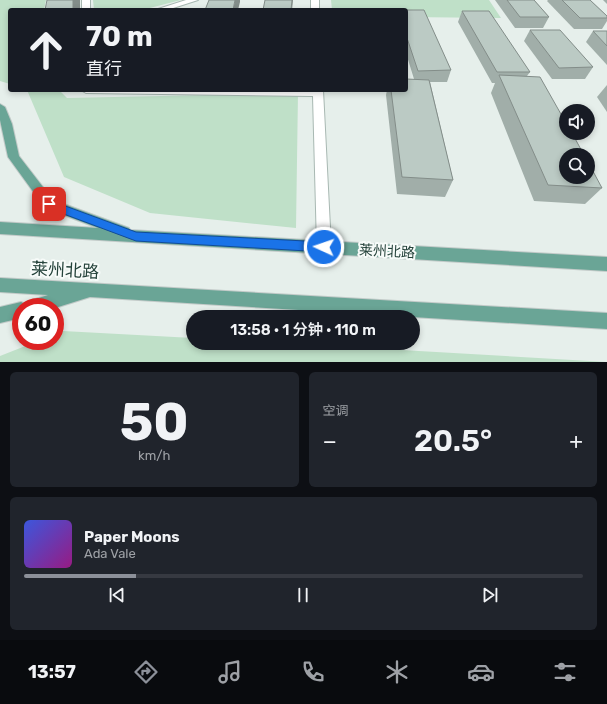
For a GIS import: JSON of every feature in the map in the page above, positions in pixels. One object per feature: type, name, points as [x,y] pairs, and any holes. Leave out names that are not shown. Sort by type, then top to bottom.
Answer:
[{"type":"main road","points":[[0,107],[7,124],[14,157],[49,204],[136,236]]},
{"type":"main road","name":"莱州北路","points":[[0,228],[607,264]]},
{"type":"main road","name":"莱州北路","points":[[0,285],[607,320]]},
{"type":"main road","points":[[64,299],[96,291]]},
{"type":"main road","points":[[0,315],[12,312]]},
{"type":"street","points":[[166,8],[194,0]]},
{"type":"street","points":[[318,92],[324,247]]},
{"type":"green space","points":[[0,0],[46,0],[44,8],[8,8],[8,83],[0,81]]},
{"type":"green space","points":[[93,0],[181,0],[150,8],[94,8]]},
{"type":"green space","points":[[331,0],[489,0],[501,18],[408,17],[408,8],[332,8]]},
{"type":"green space","points":[[28,92],[61,92],[67,98],[298,93],[296,228],[150,213],[64,177]]},
{"type":"green space","points":[[64,331],[186,338],[186,350],[400,350],[607,362],[0,362],[0,356],[15,350],[64,350]]},
{"type":"building","points":[[47,0],[73,0],[73,8],[45,8]]},
{"type":"building","points":[[209,0],[235,0],[233,8],[206,8]]},
{"type":"building","points":[[265,0],[292,0],[291,8],[263,8]]},
{"type":"building","points":[[507,0],[534,0],[549,17],[520,17]]},
{"type":"building","points":[[562,0],[590,0],[607,16],[607,18],[580,18]]},
{"type":"building","points":[[408,10],[424,10],[451,70],[418,71],[408,41]]},
{"type":"building","points":[[462,11],[489,11],[530,72],[497,72]]},
{"type":"building","points":[[530,30],[560,30],[593,67],[559,68]]},
{"type":"building","points":[[593,31],[607,31],[607,46]]},
{"type":"building","points":[[499,75],[540,77],[559,111],[559,140],[576,140],[580,148],[559,148],[559,184],[595,184],[595,175],[602,188],[548,185]]},
{"type":"building","points":[[408,79],[429,80],[453,180],[402,177],[391,92],[408,92]]},
{"type":"route","points":[[49,204],[136,236],[324,247]]}]
